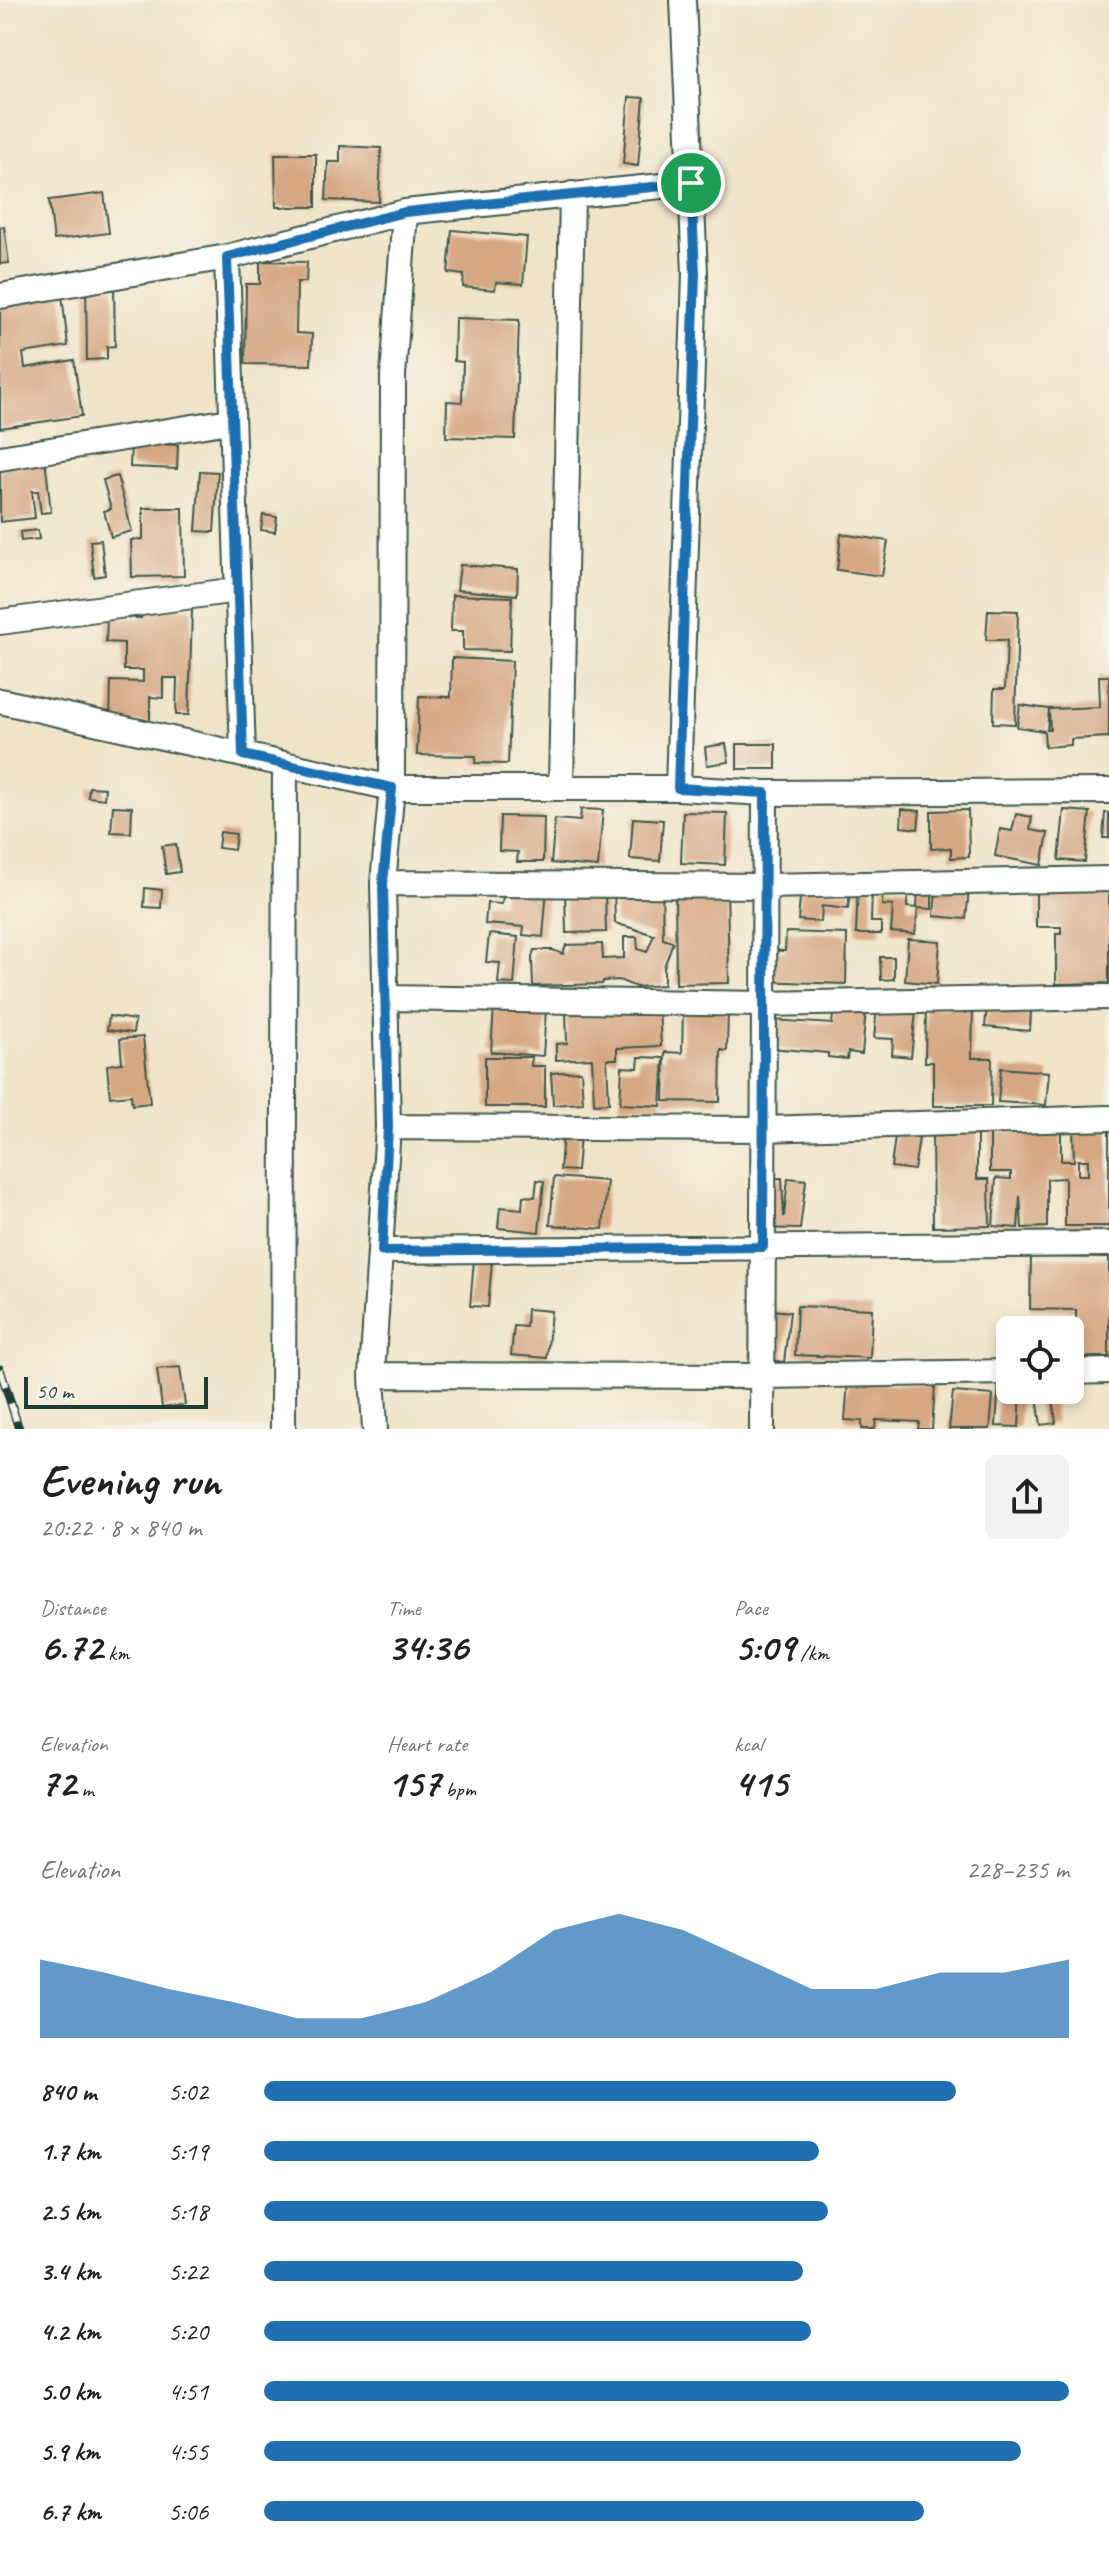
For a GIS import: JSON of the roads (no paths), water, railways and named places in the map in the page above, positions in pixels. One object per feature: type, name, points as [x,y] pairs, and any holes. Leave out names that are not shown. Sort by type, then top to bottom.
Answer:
[{"type":"street","points":[[678,788],[695,273],[683,0]]},
{"type":"street","points":[[0,296],[227,257],[405,212],[691,183]]},
{"type":"street","points":[[561,788],[572,194]]},
{"type":"street","points":[[375,1429],[372,1375],[388,1127],[383,883],[392,788],[393,376],[405,212]]},
{"type":"street","points":[[227,257],[243,755]]},
{"type":"street","points":[[0,458],[230,421]]},
{"type":"street","points":[[0,622],[237,590]]},
{"type":"street","points":[[0,701],[392,788],[678,788],[765,793],[1109,791]]},
{"type":"street","points":[[283,1429],[285,764]]},
{"type":"street","points":[[762,1429],[765,793]]},
{"type":"street","points":[[383,883],[765,886],[1109,879]]},
{"type":"street","points":[[385,998],[764,1004],[1109,997]]},
{"type":"street","points":[[388,1127],[764,1129],[1109,1118]]},
{"type":"street","points":[[382,1251],[1109,1244]]},
{"type":"street","points":[[1084,1372],[1109,1371]]},
{"type":"street","points":[[372,1375],[763,1376],[996,1372]]},
{"type":"railway","points":[[0,1369],[19,1429]]}]
